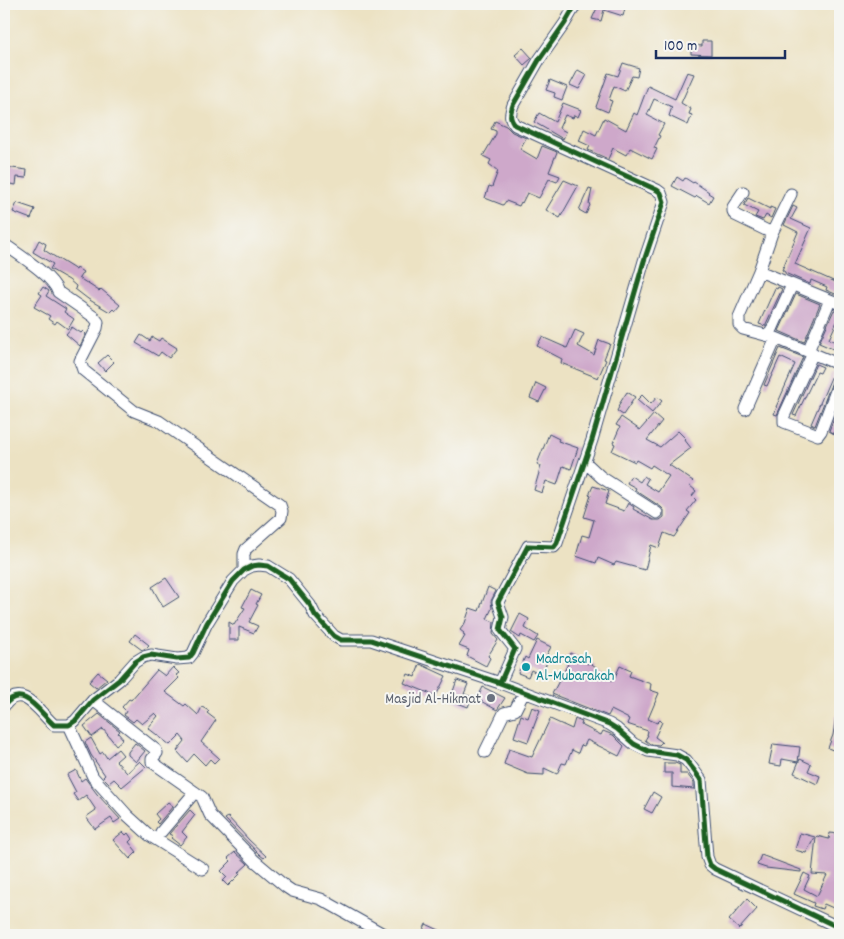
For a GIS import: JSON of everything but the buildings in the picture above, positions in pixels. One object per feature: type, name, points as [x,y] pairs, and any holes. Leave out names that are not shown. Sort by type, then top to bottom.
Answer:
[{"type":"street","points":[[500,683],[515,649],[500,630],[503,617],[498,602],[528,546],[556,546],[585,462],[644,261],[664,202],[661,193],[657,190],[515,125],[510,118],[513,105],[539,60],[576,4]]},
{"type":"street","points":[[743,192],[733,207],[735,214],[772,233]]},
{"type":"street","points":[[791,194],[772,233],[759,271],[739,317],[739,325],[743,329],[773,337],[840,365]]},
{"type":"street","points":[[4,244],[56,286],[58,292],[94,317],[98,322],[97,328],[80,361],[83,370],[134,412],[159,421],[280,505],[282,511],[281,518],[246,549],[244,554],[244,570]]},
{"type":"street","points":[[759,271],[835,302],[811,352],[783,422],[818,435],[840,380]]},
{"type":"street","points":[[745,409],[792,284]]},
{"type":"street","points":[[585,462],[606,480],[657,514]]},
{"type":"street","points":[[4,706],[7,702],[23,697],[30,700],[54,725],[69,725],[75,721],[93,700],[119,680],[143,656],[151,654],[177,659],[189,658],[207,623],[233,581],[244,570],[252,566],[268,566],[289,579],[310,605],[315,615],[334,636],[342,640],[372,640],[500,683],[608,724],[617,729],[634,744],[648,751],[676,755],[686,760],[701,780],[707,856],[710,865],[840,928]]},
{"type":"street","points":[[485,752],[504,712],[515,710],[524,692]]},
{"type":"street","points":[[93,700],[156,750],[157,753],[152,762],[204,798],[210,815],[255,861],[286,888],[321,899],[385,935]]},
{"type":"street","points":[[69,725],[93,777],[127,815],[149,836],[203,868]]},
{"type":"street","points":[[161,832],[195,792]]},
{"type":"cycle path","points":[[500,683],[515,649],[500,630],[503,617],[498,602],[528,546],[554,547],[557,543],[592,440],[644,261],[664,202],[661,193],[657,190],[515,125],[511,118],[513,105],[539,60],[576,4]]},
{"type":"cycle path","points":[[4,706],[11,699],[17,697],[24,698],[37,707],[54,725],[69,725],[75,721],[93,700],[119,680],[135,662],[143,657],[151,655],[177,659],[189,658],[207,623],[233,581],[244,570],[252,566],[268,566],[289,579],[310,605],[315,615],[334,636],[341,640],[371,640],[500,683],[609,724],[634,744],[648,751],[677,755],[686,760],[701,780],[707,857],[710,865],[840,928]]},
{"type":"place","name":"Madrasah Al-Mubarakah","points":[[526,667]]},
{"type":"place","name":"Masjid Al-Hikmat","points":[[491,698]]}]
